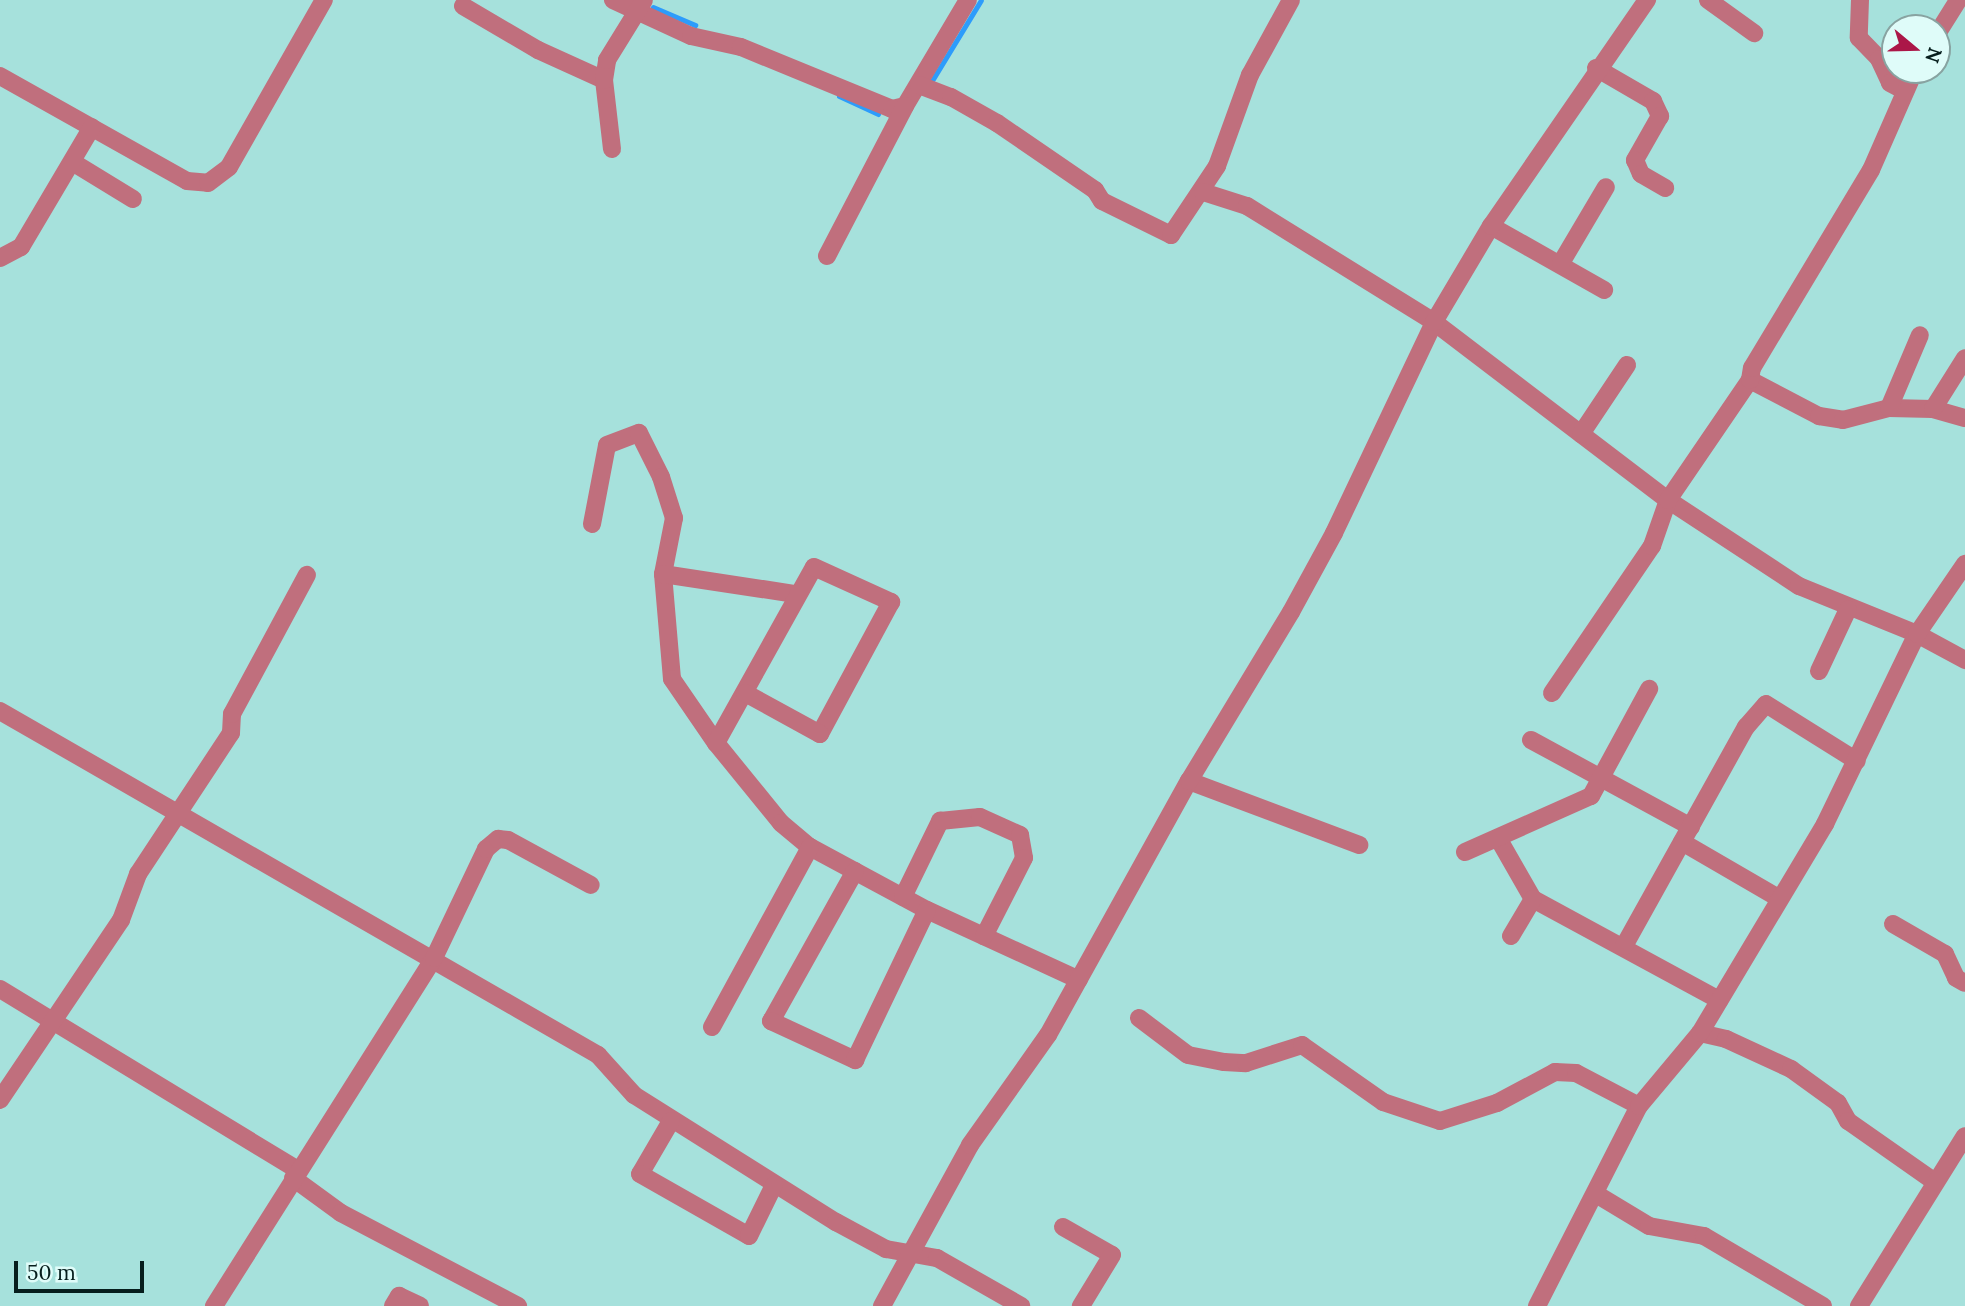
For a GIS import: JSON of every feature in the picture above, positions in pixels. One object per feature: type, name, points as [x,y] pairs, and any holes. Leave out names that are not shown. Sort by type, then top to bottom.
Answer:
[{"type":"street","points":[[0,76],[187,181],[208,183],[229,167],[324,0]]},
{"type":"street","points":[[613,0],[640,6],[691,36],[741,47],[892,108],[905,106]]},
{"type":"street","points":[[827,256],[905,106],[968,0]]},
{"type":"street","points":[[919,85],[951,96],[1095,190],[1102,201],[1171,235],[1217,166],[1250,75],[1291,0]]},
{"type":"street","points":[[882,1306],[970,1145],[1018,1082],[1079,980],[1189,781],[1320,561],[1434,322],[1491,226],[1596,68],[1647,0]]},
{"type":"street","points":[[1708,0],[1754,33]]},
{"type":"street","points":[[1860,0],[1859,38],[1879,59],[1890,83],[1903,90]]},
{"type":"street","points":[[463,6],[538,50],[604,80]]},
{"type":"street","points":[[612,149],[604,80],[607,60],[640,6]]},
{"type":"street","points":[[1596,68],[1653,101],[1660,116],[1635,160],[1641,174],[1665,188]]},
{"type":"street","points":[[1552,693],[1653,546],[1668,500],[1750,380],[1752,368],[1871,170],[1907,84]]},
{"type":"street","points":[[1,255],[21,247],[74,163],[92,127]]},
{"type":"street","points":[[74,163],[133,199]]},
{"type":"street","points":[[1561,262],[1606,187]]},
{"type":"street","points":[[1202,192],[1247,206],[1434,322],[1668,500],[1799,586],[1848,609],[1917,634],[1965,660]]},
{"type":"street","points":[[1491,226],[1523,248],[1561,262],[1604,290]]},
{"type":"street","points":[[1889,408],[1920,335]]},
{"type":"street","points":[[1933,408],[1965,358]]},
{"type":"street","points":[[1581,434],[1627,365]]},
{"type":"street","points":[[1750,380],[1819,416],[1843,421],[1889,408],[1933,408],[1965,418]]},
{"type":"street","points":[[592,524],[607,445],[639,433],[661,477],[674,518],[663,574],[672,679],[716,743],[781,823],[810,847],[927,910],[1079,980]]},
{"type":"street","points":[[1537,1306],[1639,1106],[1700,1033],[1780,899],[1857,761],[1917,634],[1965,564]]},
{"type":"street","points":[[716,743],[796,594],[814,566],[891,602],[820,734],[745,693]]},
{"type":"street","points":[[663,574],[796,594]]},
{"type":"street","points":[[0,1100],[121,920],[138,874],[231,733],[232,715],[307,575]]},
{"type":"street","points":[[1819,671],[1848,609]]},
{"type":"street","points":[[1465,852],[1591,796],[1649,689]]},
{"type":"street","points":[[1625,946],[1746,727],[1766,705],[1857,761]]},
{"type":"street","points":[[0,711],[178,815],[434,958],[598,1055],[634,1095],[774,1185],[886,1249],[937,1258],[993,1299],[1021,1306]]},
{"type":"street","points":[[1531,740],[1602,779],[1780,899]]},
{"type":"street","points":[[1189,781],[1359,845]]},
{"type":"street","points":[[903,897],[940,821],[980,817],[1020,835],[1024,858],[984,936]]},
{"type":"street","points":[[1498,838],[1533,899],[1625,946],[1719,1000]]},
{"type":"street","points":[[214,1306],[434,958],[465,887],[486,849],[498,839],[591,885]]},
{"type":"street","points":[[712,1027],[810,847]]},
{"type":"street","points":[[855,871],[771,1021],[855,1060],[927,910]]},
{"type":"street","points":[[1511,936],[1533,899]]},
{"type":"street","points":[[1893,925],[1945,954],[1956,978],[1965,983]]},
{"type":"street","points":[[0,989],[295,1174],[341,1213],[518,1306]]},
{"type":"street","points":[[1139,1018],[1188,1055],[1224,1062],[1246,1063],[1302,1045],[1383,1102],[1440,1121],[1497,1103],[1555,1072],[1576,1073],[1639,1106]]},
{"type":"street","points":[[1700,1033],[1726,1039],[1791,1069],[1838,1103],[1848,1121],[1934,1182]]},
{"type":"street","points":[[671,1121],[640,1174],[749,1236],[774,1185]]},
{"type":"street","points":[[1859,1306],[1965,1136]]},
{"type":"street","points":[[1596,1194],[1649,1226],[1704,1236],[1823,1306]]},
{"type":"street","points":[[1063,1227],[1112,1255],[1081,1306]]},
{"type":"street","points":[[393,1306],[399,1296],[420,1306]]},
{"type":"waterway","points":[[933,79],[981,0]]},
{"type":"waterway","points":[[653,7],[695,25]]},
{"type":"waterway","points":[[839,96],[878,114]]}]
